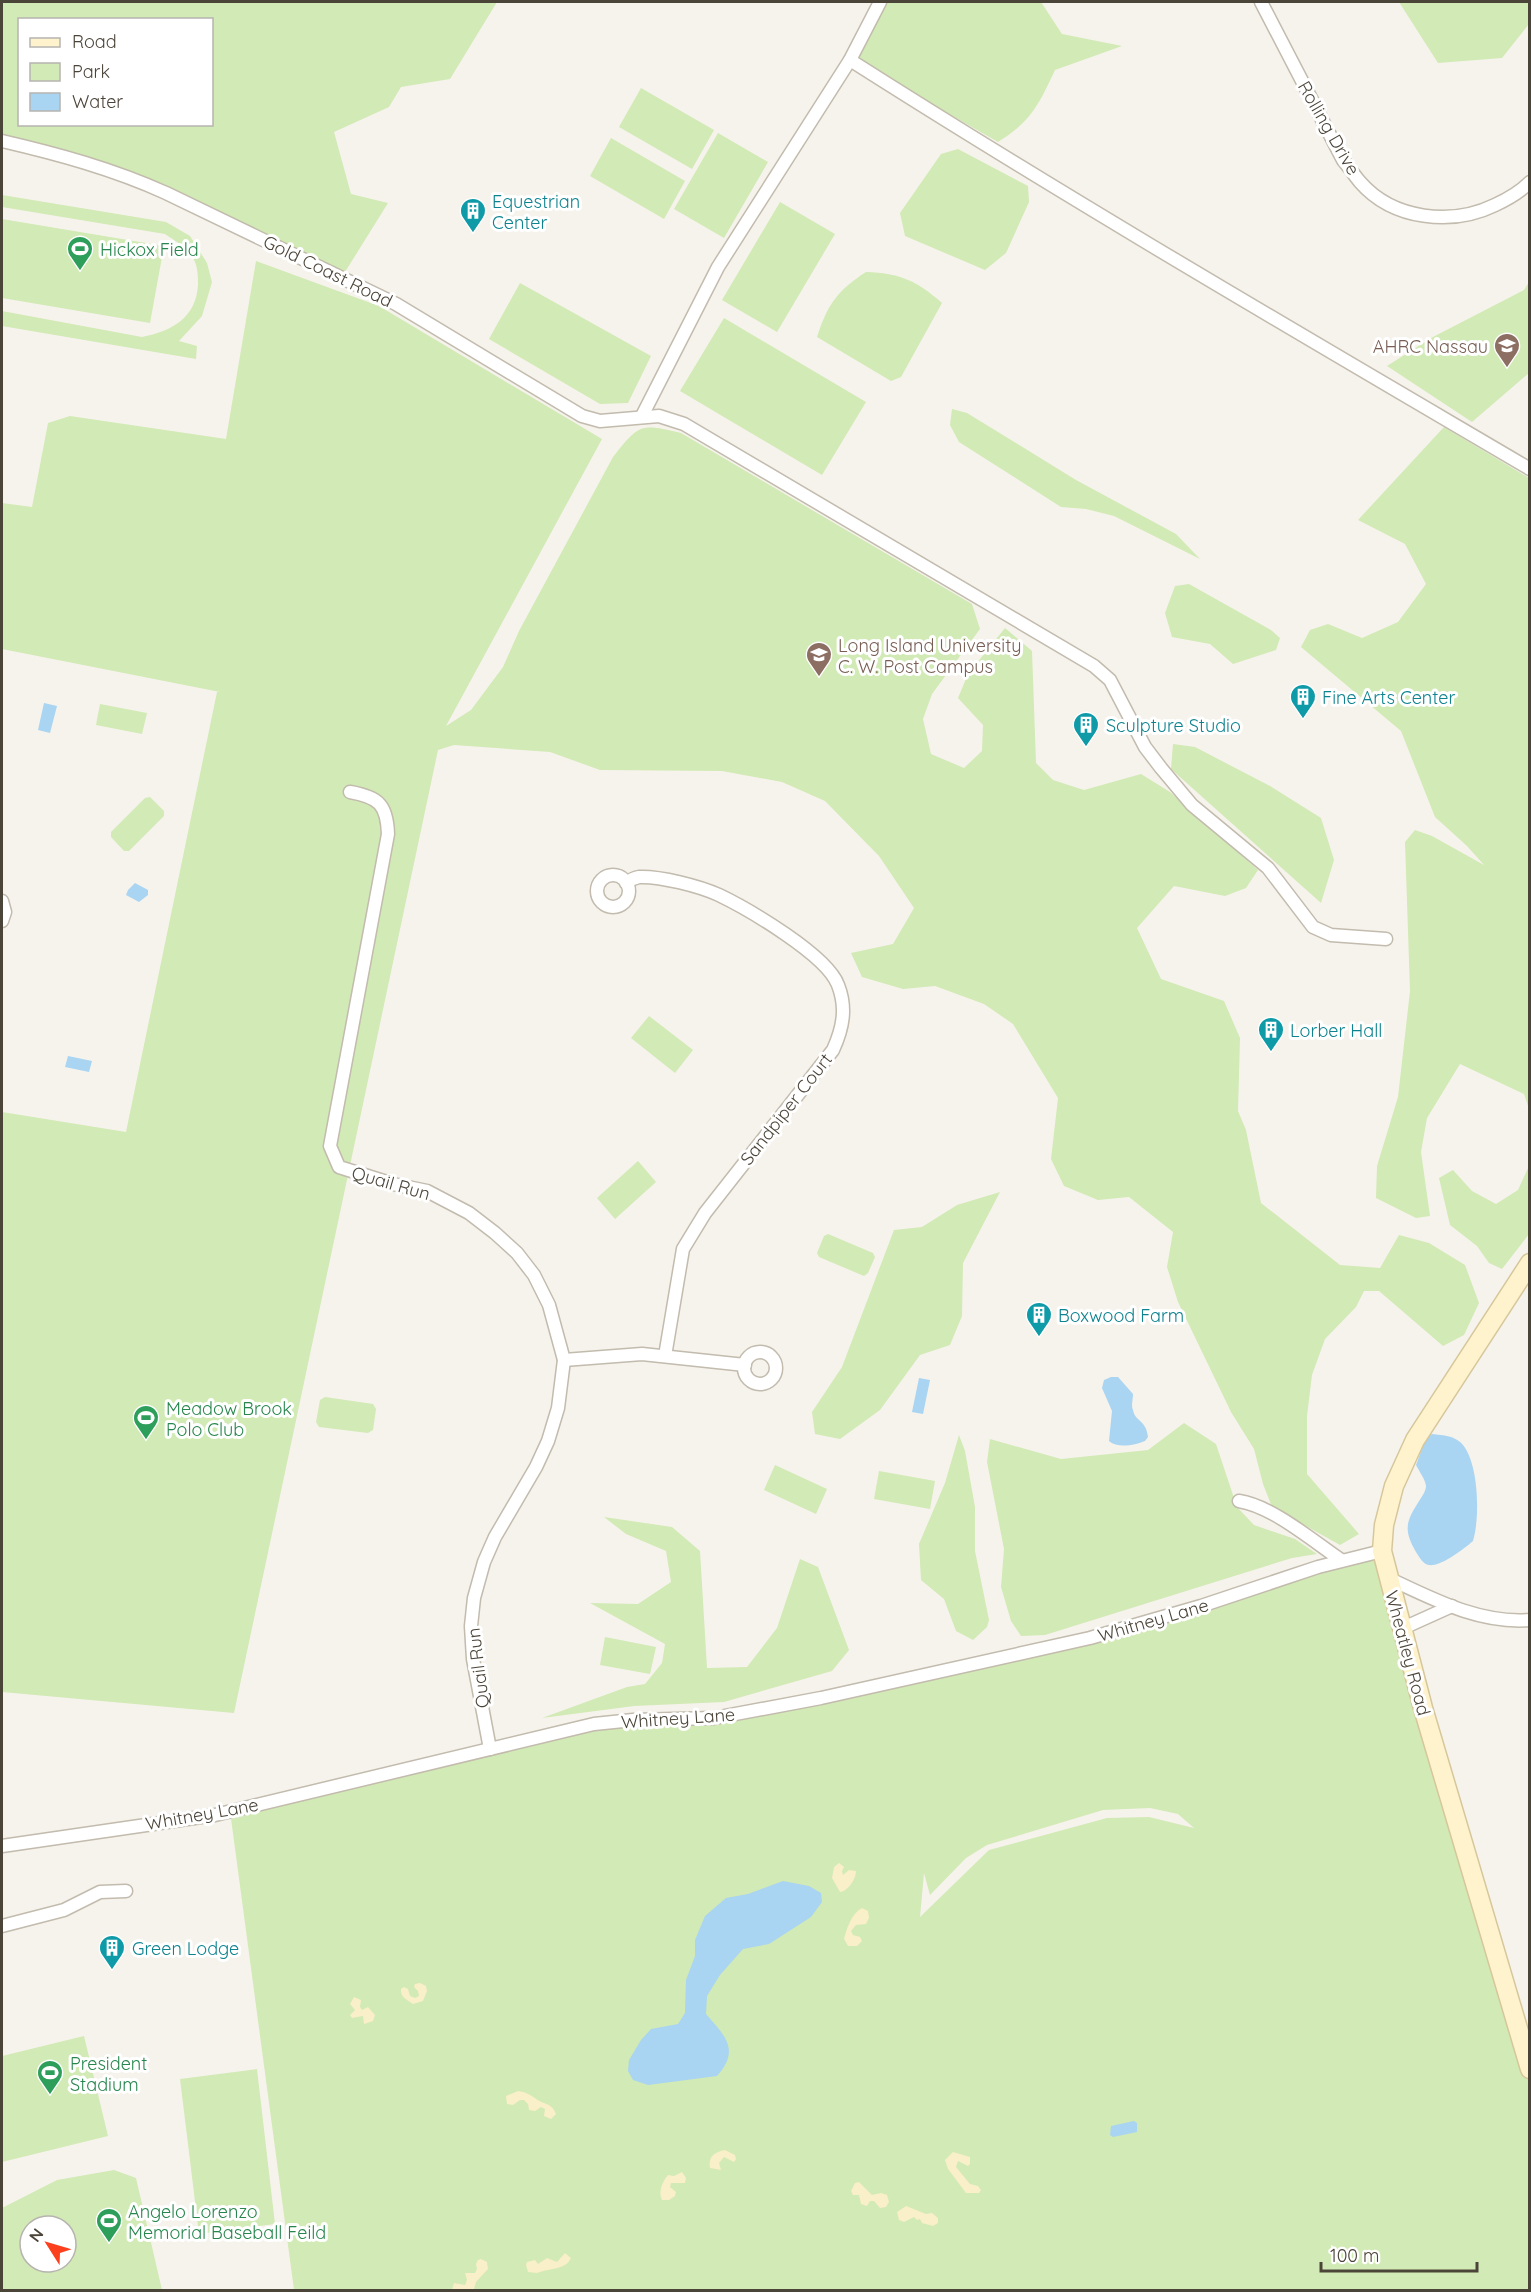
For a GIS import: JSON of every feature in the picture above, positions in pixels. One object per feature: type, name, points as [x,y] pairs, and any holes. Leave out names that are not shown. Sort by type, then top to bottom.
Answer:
[{"type":"main road","name":"Wheatley Road","points":[[1530,1263],[1415,1440],[1394,1486],[1384,1525],[1382,1551],[1401,1629],[1505,1992],[1530,2069]]},
{"type":"street","points":[[642,416],[718,267],[850,60],[880,2]]},
{"type":"street","name":"Rolling Drive","points":[[1262,2],[1343,160],[1361,184],[1383,201],[1404,211],[1429,216],[1457,217],[1479,213],[1508,198],[1530,182]]},
{"type":"street","points":[[850,60],[1170,257],[1530,469]]},
{"type":"street","name":"Gold Coast Road","points":[[2,141],[56,153],[132,178],[166,193],[396,304],[582,416],[600,421],[660,416],[684,424],[1094,666],[1110,680],[1145,747],[1192,805],[1268,868],[1313,927],[1331,935],[1386,939]]},
{"type":"street","name":"Quail Run","points":[[350,792],[374,798],[384,809],[388,834],[330,1146],[339,1167],[393,1184],[428,1191],[469,1214],[517,1253],[534,1275],[549,1305],[564,1360],[558,1408],[548,1441],[536,1467],[495,1537],[484,1562],[474,1598],[471,1626],[473,1659],[490,1749]]},
{"type":"street","name":"Sandpiper Court","points":[[626,883],[636,877],[655,878],[717,894],[742,907],[786,935],[825,965],[837,982],[843,1004],[841,1033],[833,1050],[705,1213],[687,1240],[677,1272],[665,1356]]},
{"type":"street","points":[[2,901],[5,912],[2,921]]},
{"type":"street","points":[[564,1360],[642,1354],[744,1365]]},
{"type":"street","points":[[1239,1501],[1248,1502],[1290,1524],[1341,1560]]},
{"type":"street","name":"Whitney Lane","points":[[2,1846],[215,1815],[594,1724],[633,1720],[714,1718],[820,1698],[1090,1638],[1164,1618],[1341,1560],[1382,1551]]},
{"type":"street","points":[[1388,1578],[1482,1617],[1513,1622],[1530,1620]]},
{"type":"street","points":[[1401,1629],[1452,1606]]},
{"type":"street","points":[[2,1926],[63,1910],[100,1892],[126,1891]]},
{"type":"green space","points":[[2,2],[497,2],[450,79],[401,87],[389,107],[334,132],[351,194],[388,203],[345,272],[169,189],[59,148],[2,135]]},
{"type":"green space","points":[[882,2],[1041,2],[1062,34],[1122,46],[1055,70],[1033,111],[1019,127],[998,142],[853,59]]},
{"type":"green space","points":[[1399,2],[1529,2],[1529,24],[1502,58],[1438,63]]},
{"type":"green space","points":[[641,88],[714,130],[692,169],[619,127]]},
{"type":"green space","points":[[718,133],[768,162],[724,238],[674,209]]},
{"type":"green space","points":[[611,138],[685,181],[664,219],[590,176]]},
{"type":"green space","points":[[958,149],[1028,186],[1029,202],[1006,253],[985,270],[905,236],[900,213],[941,154]]},
{"type":"green space","points":[[2,195],[166,222],[190,236],[207,263],[212,282],[202,316],[179,341],[197,346],[196,359],[2,326],[2,311],[142,337],[163,331],[180,321],[193,306],[198,285],[195,261],[188,251],[165,234],[2,207]]},
{"type":"green space","points":[[780,202],[835,234],[777,332],[722,300]]},
{"type":"green space","name":"Hickox Field","points":[[2,219],[164,246],[150,323],[2,298]]},
{"type":"green space","points":[[256,261],[379,306],[602,439],[446,726],[471,710],[503,667],[519,631],[613,457],[635,432],[648,427],[657,428],[681,433],[972,604],[980,629],[932,694],[923,719],[931,754],[964,768],[982,751],[983,725],[958,698],[968,674],[1005,628],[1032,651],[1036,763],[1053,780],[1084,790],[1141,774],[1170,792],[1258,870],[1246,888],[1225,896],[1174,886],[1137,928],[1161,979],[1224,1001],[1240,1038],[1238,1111],[1246,1130],[1261,1203],[1340,1265],[1380,1268],[1399,1235],[1429,1243],[1465,1265],[1479,1303],[1464,1335],[1443,1346],[1379,1291],[1364,1291],[1356,1307],[1325,1339],[1312,1375],[1307,1416],[1307,1474],[1359,1534],[1340,1545],[1272,1507],[1254,1449],[1231,1412],[1178,1302],[1167,1267],[1173,1232],[1129,1197],[1098,1200],[1064,1186],[1051,1159],[1058,1098],[1013,1024],[984,1004],[935,986],[903,989],[862,977],[851,953],[893,944],[914,908],[879,856],[825,801],[782,782],[722,771],[600,770],[550,752],[454,745],[438,750],[234,1713],[2,1692],[2,1112],[126,1132],[217,692],[220,692],[2,649],[2,503],[32,507],[48,423],[70,416],[226,439]]},
{"type":"green space","points":[[866,272],[898,276],[916,284],[942,303],[901,377],[891,381],[817,337],[835,299],[848,285]]},
{"type":"green space","points":[[1529,282],[1529,373],[1472,422],[1387,366],[1431,338],[1524,290]]},
{"type":"green space","points":[[520,283],[651,356],[628,403],[600,404],[489,339]]},
{"type":"green space","points":[[724,318],[866,402],[822,475],[680,391]]},
{"type":"green space","points":[[952,409],[967,413],[1076,480],[1176,534],[1200,559],[1114,516],[1086,509],[1061,507],[959,442],[950,425]]},
{"type":"green space","points":[[1444,427],[1529,478],[1530,1112],[1524,1094],[1460,1064],[1427,1118],[1421,1152],[1430,1216],[1416,1218],[1376,1198],[1377,1166],[1398,1097],[1410,991],[1405,842],[1415,830],[1432,836],[1484,865],[1435,817],[1401,731],[1301,647],[1310,630],[1328,624],[1362,638],[1398,622],[1426,584],[1405,544],[1358,520]]},
{"type":"green space","points":[[1189,584],[1271,630],[1280,638],[1276,650],[1233,664],[1210,644],[1172,637],[1165,613],[1175,586]]},
{"type":"green space","points":[[100,704],[147,713],[142,734],[96,725]]},
{"type":"green space","points":[[1173,744],[1195,747],[1270,786],[1321,818],[1334,860],[1321,903],[1171,769]]},
{"type":"green space","points":[[150,797],[164,811],[164,816],[129,851],[124,851],[111,837],[111,832],[145,798]]},
{"type":"green space","points":[[649,1016],[693,1050],[675,1073],[631,1038]]},
{"type":"green space","points":[[638,1161],[656,1182],[615,1219],[597,1198]]},
{"type":"green space","points":[[1529,1166],[1529,1234],[1502,1269],[1489,1263],[1477,1246],[1450,1225],[1439,1178],[1453,1170],[1472,1191],[1496,1204],[1518,1190]]},
{"type":"green space","points":[[1000,1192],[963,1263],[962,1316],[950,1345],[920,1355],[880,1410],[840,1439],[815,1434],[812,1412],[842,1367],[894,1230],[922,1227],[957,1205]]},
{"type":"green space","points":[[828,1234],[873,1253],[875,1257],[868,1273],[864,1276],[819,1257],[817,1253],[824,1236]]},
{"type":"green space","points":[[325,1397],[373,1404],[376,1409],[373,1430],[368,1433],[319,1427],[316,1422],[320,1400]]},
{"type":"green space","points":[[1184,1423],[1216,1444],[1237,1507],[1254,1525],[1295,1539],[1317,1554],[1292,1558],[1045,1635],[1021,1636],[1011,1621],[1001,1587],[1004,1549],[987,1462],[990,1439],[1061,1459],[1148,1450]]},
{"type":"green space","points":[[959,1435],[965,1451],[975,1507],[975,1551],[989,1620],[987,1627],[973,1640],[956,1631],[944,1599],[921,1580],[919,1544],[945,1483]]},
{"type":"green space","points":[[775,1465],[827,1489],[816,1514],[764,1490]]},
{"type":"green space","points":[[879,1471],[935,1481],[930,1509],[874,1499]]},
{"type":"green space","points":[[604,1517],[672,1527],[700,1551],[707,1668],[747,1667],[777,1628],[800,1559],[818,1567],[849,1650],[832,1671],[724,1702],[634,1706],[542,1718],[627,1687],[645,1684],[662,1663],[665,1644],[590,1603],[638,1604],[671,1582],[666,1551],[626,1534]]},
{"type":"green space","points":[[1382,1551],[1529,2069],[1529,2290],[294,2290],[230,1811],[594,1724],[714,1718],[1090,1638]],"holes":[[[1150,1808],[1178,1814],[1194,1828],[1149,1817],[1107,1818],[989,1850],[920,1917],[924,1873],[930,1895],[966,1858],[987,1845],[1103,1810]]]},
{"type":"green space","points":[[605,1637],[656,1647],[650,1674],[600,1665]]},
{"type":"green space","name":"President Stadium","points":[[84,2036],[108,2136],[2,2162],[2,2056]]},
{"type":"green space","points":[[257,2069],[275,2224],[199,2234],[180,2079]]},
{"type":"green space","name":"Angelo Lorenzo Memorial Baseball Feild","points":[[114,2170],[136,2178],[162,2290],[2,2290],[2,2208],[57,2180]]},
{"type":"sand","points":[[839,1863],[844,1867],[843,1875],[849,1870],[856,1871],[851,1884],[840,1892],[832,1878],[834,1867]]},
{"type":"sand","points":[[862,1908],[868,1911],[869,1918],[866,1924],[856,1925],[851,1931],[862,1941],[857,1946],[848,1946],[844,1939],[848,1926],[855,1914]]},
{"type":"sand","points":[[420,1983],[426,1986],[427,1991],[423,2001],[413,2004],[406,2000],[401,1989],[404,1987],[408,1989],[410,1996],[415,1998],[419,1996],[414,1987],[415,1984]]},
{"type":"sand","points":[[354,1997],[361,2000],[362,2010],[368,2007],[375,2015],[373,2021],[364,2024],[363,2016],[352,2018],[350,2015],[355,2010],[350,2004]]},
{"type":"sand","points":[[518,2091],[527,2093],[550,2106],[556,2114],[551,2119],[544,2116],[545,2109],[541,2107],[535,2111],[529,2110],[524,2100],[513,2105],[507,2104],[506,2096]]},
{"type":"sand","points":[[725,2150],[735,2155],[734,2162],[724,2157],[719,2163],[721,2170],[710,2168],[713,2155]]},
{"type":"sand","points":[[953,2152],[970,2157],[968,2166],[958,2161],[956,2167],[970,2184],[978,2186],[981,2190],[979,2193],[966,2193],[948,2169],[945,2160]]},
{"type":"sand","points":[[682,2172],[686,2178],[685,2183],[671,2183],[670,2187],[676,2192],[675,2196],[669,2200],[662,2200],[662,2184],[668,2175],[674,2176]]},
{"type":"sand","points":[[859,2182],[872,2195],[881,2193],[887,2195],[889,2202],[886,2207],[880,2208],[874,2201],[870,2201],[867,2206],[861,2204],[859,2195],[853,2195],[851,2191],[855,2183]]},
{"type":"sand","points":[[906,2206],[926,2214],[932,2213],[938,2218],[938,2223],[933,2226],[922,2223],[920,2219],[917,2220],[914,2217],[904,2222],[899,2220],[897,2212]]},
{"type":"sand","points":[[565,2253],[571,2258],[565,2265],[537,2273],[528,2272],[527,2262],[535,2260],[538,2264],[547,2258],[557,2262]]},
{"type":"sand","points":[[481,2259],[487,2262],[488,2269],[476,2282],[474,2289],[452,2290],[454,2283],[465,2285],[467,2280],[465,2273],[475,2273],[476,2264]]},
{"type":"water","points":[[44,703],[57,706],[50,733],[38,730]]},
{"type":"water","points":[[135,883],[148,890],[148,895],[139,902],[126,895]]},
{"type":"water","points":[[68,1056],[92,1061],[89,1072],[65,1067]]},
{"type":"water","points":[[1118,1377],[1133,1394],[1134,1414],[1147,1431],[1148,1437],[1145,1441],[1122,1446],[1109,1441],[1112,1411],[1102,1388],[1104,1380]]},
{"type":"water","points":[[919,1378],[930,1380],[923,1414],[912,1412]]},
{"type":"water","points":[[1432,1434],[1453,1438],[1463,1445],[1468,1454],[1477,1492],[1477,1519],[1473,1541],[1446,1560],[1429,1565],[1423,1562],[1416,1552],[1409,1537],[1408,1524],[1426,1488],[1416,1465],[1426,1438]]},
{"type":"water","points":[[783,1881],[809,1886],[821,1893],[822,1902],[811,1917],[769,1944],[743,1949],[720,1975],[707,1996],[706,2014],[728,2044],[728,2059],[724,2067],[717,2076],[648,2085],[633,2080],[628,2071],[629,2060],[641,2040],[651,2029],[678,2024],[685,2013],[686,1980],[695,1956],[695,1940],[705,1916],[726,1898],[748,1894]]},
{"type":"water","points":[[1134,2121],[1137,2123],[1137,2132],[1113,2137],[1110,2135],[1111,2126]]},
{"type":"place","name":"Equestrian Center","points":[[473,234]]},
{"type":"place","name":"Hickox Field","points":[[80,272]]},
{"type":"place","name":"AHRC Nassau","points":[[1507,369]]},
{"type":"place","name":"Long Island University C. W. Post Campus","points":[[819,678]]},
{"type":"place","name":"Fine Arts Center","points":[[1303,720]]},
{"type":"place","name":"Sculpture Studio","points":[[1086,748]]},
{"type":"place","name":"Lorber Hall","points":[[1271,1053]]},
{"type":"place","name":"Boxwood Farm","points":[[1039,1338]]},
{"type":"place","name":"Meadow Brook Polo Club","points":[[146,1441]]},
{"type":"place","name":"Green Lodge","points":[[112,1971]]},
{"type":"place","name":"President Stadium","points":[[50,2096]]},
{"type":"place","name":"Angelo Lorenzo Memorial Baseball Feild","points":[[109,2244]]}]
